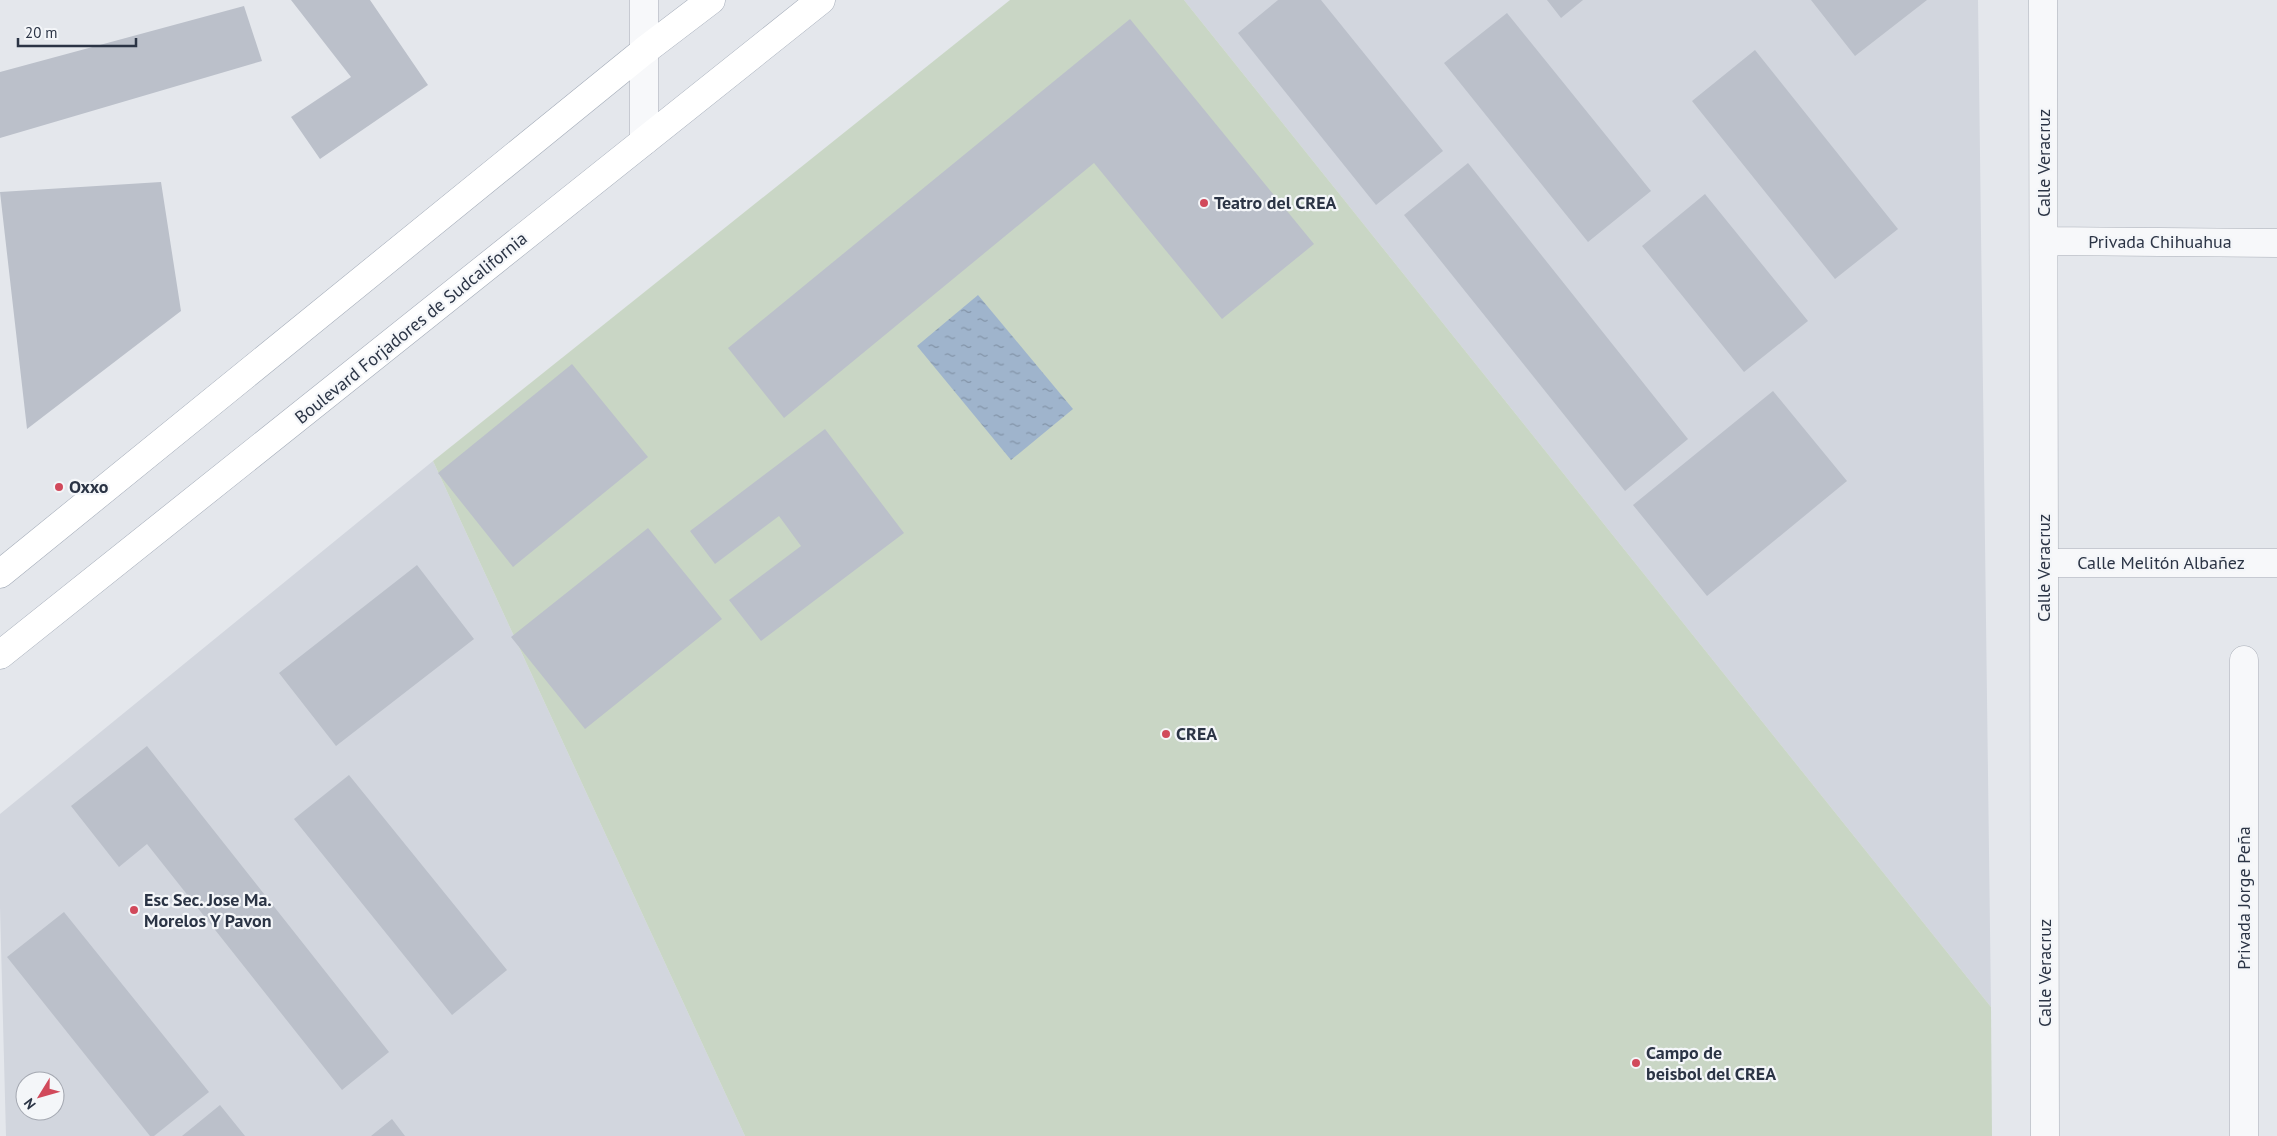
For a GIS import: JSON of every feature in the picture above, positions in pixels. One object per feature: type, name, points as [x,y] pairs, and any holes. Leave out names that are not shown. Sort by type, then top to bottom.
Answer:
[{"type":"main road","points":[[0,574],[644,51],[711,0]]},
{"type":"main road","name":"Boulevard Forjadores de Sudcalifornia","points":[[0,655],[821,0]]},
{"type":"street","points":[[644,0],[644,141]]},
{"type":"street","name":"Calle Veracruz","points":[[2044,0],[2045,1136]]},
{"type":"street","name":"Privada Chihuahua","points":[[2044,240],[2277,242]]},
{"type":"street","name":"Calle Melitón Albañez","points":[[2044,563],[2277,563]]},
{"type":"street","name":"Privada Jorge Peña","points":[[2244,660],[2244,1136]]},
{"type":"shaded area","points":[[1184,0],[1978,0],[1991,1007]]},
{"type":"shaded area","points":[[433,461],[745,1136],[6,1136],[0,907],[0,814]]},
{"type":"green space","name":"CREA","points":[[1010,0],[1184,0],[1991,1007],[1992,1136],[745,1136],[433,461]]},
{"type":"water","points":[[978,295],[1073,409],[1011,460],[917,346]]},
{"type":"building","points":[[291,0],[370,0],[428,85],[320,159],[291,117],[351,77]]},
{"type":"building","points":[[1278,0],[1321,0],[1443,151],[1376,205],[1238,33]]},
{"type":"building","points":[[1547,0],[1583,0],[1561,18]]},
{"type":"building","points":[[1811,0],[1927,0],[1855,56]]},
{"type":"building","points":[[244,6],[262,61],[0,138],[0,72]]},
{"type":"building","points":[[1507,13],[1651,191],[1588,242],[1444,63]]},
{"type":"building","points":[[1130,19],[1314,244],[1222,319],[1094,163],[784,418],[728,348]]},
{"type":"building","points":[[1755,50],[1898,229],[1835,279],[1692,101]]},
{"type":"building","points":[[1468,163],[1688,439],[1625,491],[1404,215]]},
{"type":"building","points":[[161,182],[181,311],[27,429],[0,192]]},
{"type":"building","points":[[1705,194],[1808,321],[1744,372],[1642,246]]},
{"type":"building","points":[[572,364],[648,457],[513,567],[438,473]]},
{"type":"building","points":[[1773,391],[1847,481],[1707,596],[1633,505]]},
{"type":"building","points":[[825,429],[904,533],[761,641],[729,600],[801,546],[779,516],[715,564],[690,531]]},
{"type":"building","points":[[648,528],[722,619],[585,729],[511,637]]},
{"type":"building","points":[[417,565],[474,639],[336,746],[279,673]]},
{"type":"building","points":[[147,746],[389,1052],[342,1090],[147,844],[119,867],[71,806]]},
{"type":"building","points":[[349,775],[507,970],[452,1015],[294,819]]},
{"type":"building","points":[[64,912],[209,1092],[154,1136],[150,1136],[7,957]]},
{"type":"building","points":[[220,1105],[245,1136],[182,1136]]},
{"type":"building","points":[[392,1119],[405,1136],[371,1136]]},
{"type":"place","name":"Teatro del CREA","points":[[1204,203]]},
{"type":"place","name":"Oxxo","points":[[59,487]]},
{"type":"place","name":"CREA","points":[[1166,734]]},
{"type":"place","name":"Esc Sec. Jose Ma. Morelos Y Pavon","points":[[134,910]]},
{"type":"place","name":"Campo de beisbol del CREA","points":[[1636,1063]]}]
